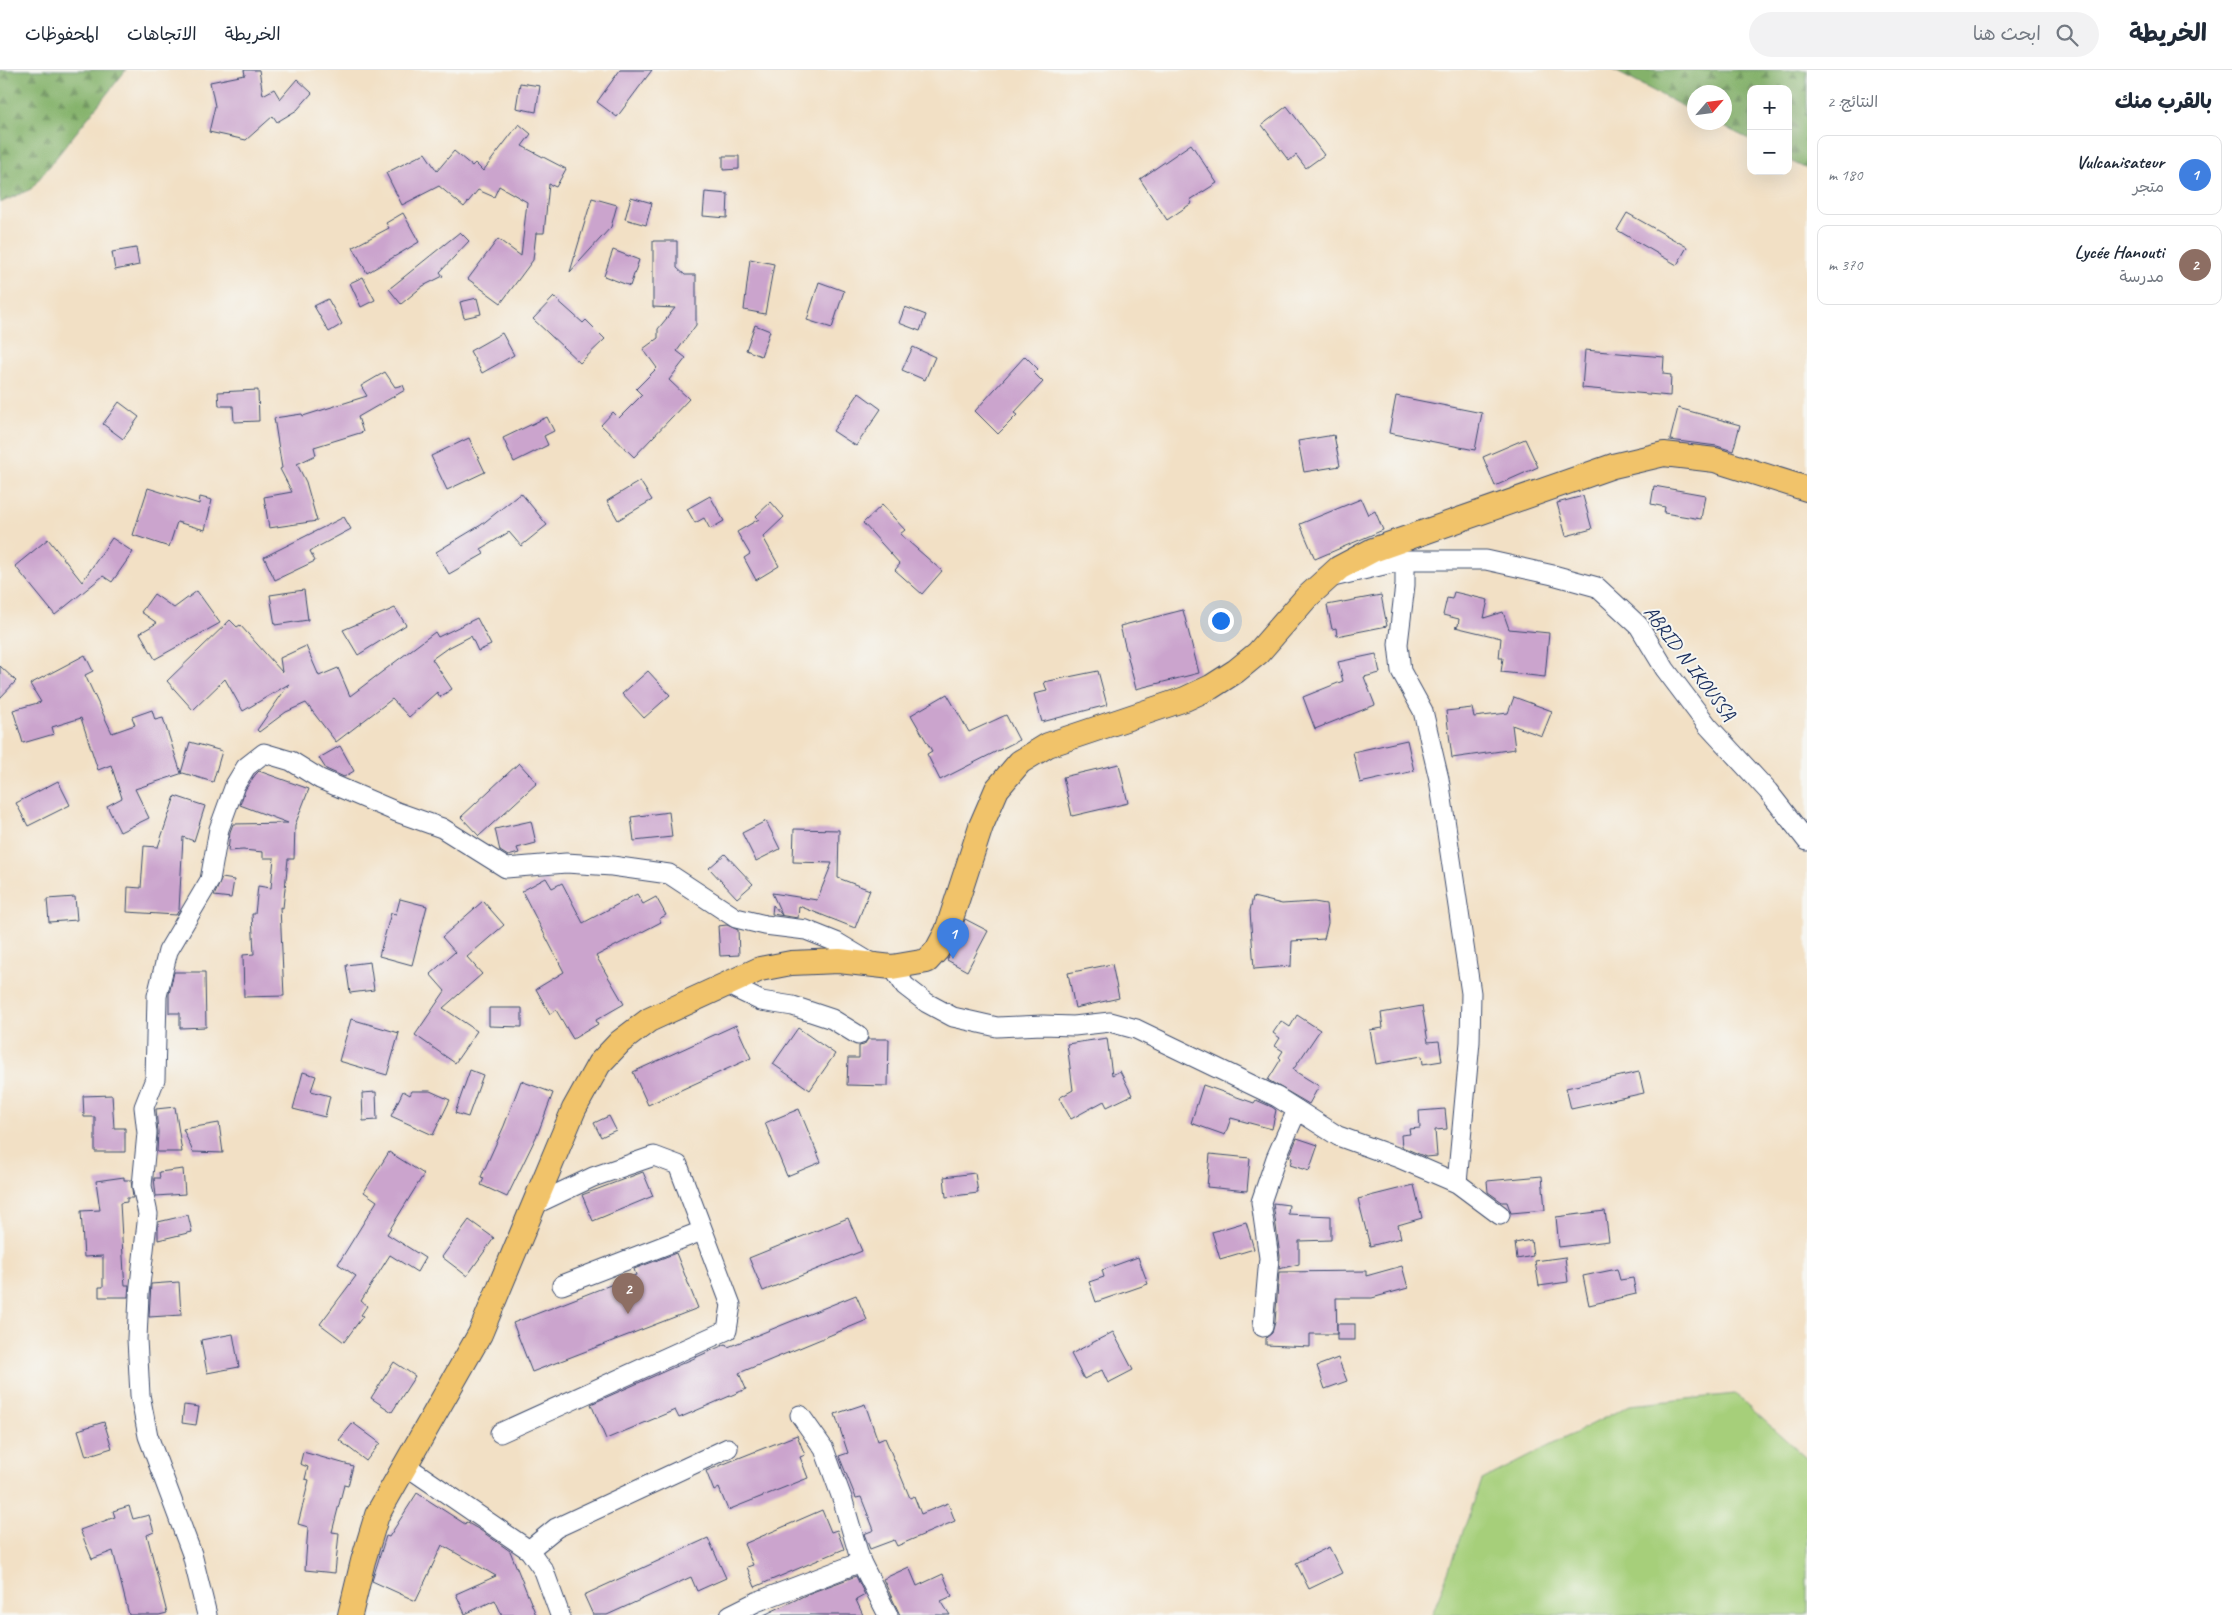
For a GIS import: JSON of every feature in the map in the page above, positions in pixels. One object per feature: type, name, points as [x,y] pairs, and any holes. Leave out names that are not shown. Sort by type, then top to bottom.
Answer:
[{"type":"main road","points":[[350,1615],[363,1561],[377,1515],[480,1334],[536,1204],[574,1109],[599,1064],[620,1042],[649,1020],[760,969],[791,964],[839,961],[881,965],[927,960],[937,950],[947,930],[981,826],[997,789],[1020,762],[1048,745],[1185,699],[1211,687],[1236,671],[1258,653],[1306,598],[1339,568],[1382,547],[1613,466],[1664,454],[1715,460],[1807,489]]},
{"type":"street","name":"ABRID N IKOUSSA","points":[[1327,579],[1405,560],[1486,560],[1597,587],[1639,626],[1665,669],[1708,726],[1768,791],[1807,841]]},
{"type":"street","points":[[1405,560],[1405,585],[1398,644],[1401,671],[1423,711],[1439,779],[1470,993],[1470,1042],[1457,1183]]},
{"type":"street","points":[[206,1615],[192,1554],[148,1436],[140,1395],[137,1339],[139,1294],[148,1214],[142,1186],[147,1133],[144,1107],[155,1078],[157,996],[168,952],[210,880],[219,829],[235,785],[246,767],[264,753],[291,761],[320,779],[397,812],[442,828],[506,868],[566,863],[612,866],[669,874],[736,918],[765,925],[806,930],[836,942],[881,965],[927,1003],[953,1017],[997,1027],[1074,1026],[1110,1022],[1136,1029],[1277,1097],[1338,1136],[1399,1158],[1457,1183],[1500,1215]]},
{"type":"street","points":[[726,984],[760,1001],[793,1006],[832,1019],[858,1035]]},
{"type":"street","points":[[1263,1327],[1269,1258],[1261,1202],[1276,1158],[1297,1110]]},
{"type":"street","points":[[500,1433],[727,1330],[732,1305],[678,1165],[654,1156],[593,1177],[536,1204]]},
{"type":"street","points":[[562,1285],[702,1230]]},
{"type":"street","points":[[800,1415],[824,1449],[843,1501],[861,1562],[888,1615]]},
{"type":"street","points":[[529,1550],[556,1528],[728,1448]]},
{"type":"street","points":[[405,1464],[529,1550],[544,1571],[560,1615]]},
{"type":"street","points":[[730,1615],[756,1602],[861,1562]]},
{"type":"green space","points":[[0,70],[126,70],[31,189],[0,203]]},
{"type":"green space","points":[[1613,70],[1807,70],[1807,169],[1792,162],[1792,85],[1747,85],[1747,138],[1730,130],[1732,130],[1732,85],[1687,85],[1687,108]]},
{"type":"green space","points":[[1735,1394],[1807,1459],[1807,1615],[1432,1615],[1482,1480],[1630,1405]]},
{"type":"building","points":[[244,70],[259,70],[263,95],[274,89],[280,99],[297,79],[312,93],[297,110],[277,122],[273,116],[246,140],[209,132],[215,106],[210,82],[245,75]]},
{"type":"building","points":[[620,70],[652,70],[617,117],[597,102]]},
{"type":"building","points":[[520,83],[540,86],[536,112],[516,108]]},
{"type":"building","points":[[1287,106],[1324,155],[1306,168],[1296,155],[1289,161],[1262,125]]},
{"type":"building","points":[[519,124],[531,134],[522,146],[566,169],[556,187],[549,184],[544,233],[536,233],[533,260],[501,303],[468,279],[498,239],[521,256],[527,202],[499,186],[494,197],[478,190],[464,207],[439,186],[402,205],[386,173],[425,153],[437,171],[454,151],[472,166],[475,163],[483,171]]},
{"type":"building","points":[[1191,144],[1217,183],[1190,200],[1192,203],[1167,220],[1140,179]]},
{"type":"building","points":[[723,156],[739,156],[739,169],[723,170]]},
{"type":"building","points":[[705,192],[728,194],[727,218],[703,216]]},
{"type":"building","points":[[631,197],[652,203],[646,225],[625,219]]},
{"type":"building","points":[[592,198],[617,205],[611,227],[570,272]]},
{"type":"building","points":[[403,213],[419,242],[367,273],[353,247],[389,228],[386,223]]},
{"type":"building","points":[[1627,213],[1687,247],[1677,265],[1617,230]]},
{"type":"building","points":[[460,232],[469,241],[440,272],[443,276],[423,286],[401,304],[389,289]]},
{"type":"building","points":[[653,241],[677,241],[677,268],[685,275],[696,275],[696,325],[677,351],[686,358],[669,380],[689,399],[634,457],[601,425],[613,412],[619,418],[642,395],[636,389],[657,368],[643,349],[658,338],[658,329],[675,308],[653,307]]},
{"type":"building","points":[[136,248],[139,265],[115,270],[112,252]]},
{"type":"building","points":[[613,250],[639,260],[630,286],[604,276]]},
{"type":"building","points":[[750,259],[774,264],[765,314],[744,310]]},
{"type":"building","points":[[363,277],[375,300],[361,307],[350,283]]},
{"type":"building","points":[[819,282],[844,291],[832,328],[807,320]]},
{"type":"building","points":[[554,297],[583,323],[586,320],[605,339],[580,363],[533,319]]},
{"type":"building","points":[[477,298],[481,314],[464,318],[460,302]]},
{"type":"building","points":[[328,299],[342,324],[329,332],[314,306]]},
{"type":"building","points":[[905,307],[926,315],[920,331],[899,323]]},
{"type":"building","points":[[755,325],[770,331],[761,356],[746,350]]},
{"type":"building","points":[[502,333],[514,355],[482,373],[470,351]]},
{"type":"building","points":[[913,347],[935,357],[925,380],[902,370]]},
{"type":"building","points":[[1585,350],[1664,357],[1663,374],[1671,375],[1670,396],[1582,388]]},
{"type":"building","points":[[1025,356],[1038,369],[1034,373],[1043,382],[1014,413],[1017,415],[998,434],[975,411]]},
{"type":"building","points":[[385,372],[395,387],[403,385],[405,390],[358,417],[363,432],[314,447],[316,455],[297,464],[306,482],[317,521],[269,528],[264,497],[292,492],[280,469],[282,468],[274,418],[302,414],[303,416],[367,396],[361,386]]},
{"type":"building","points":[[258,390],[259,421],[234,422],[233,406],[219,406],[218,392]]},
{"type":"building","points":[[859,393],[881,409],[856,446],[833,431]]},
{"type":"building","points":[[1396,396],[1482,413],[1475,450],[1389,433]]},
{"type":"building","points":[[119,402],[139,417],[123,439],[103,424]]},
{"type":"building","points":[[1678,408],[1740,425],[1733,451],[1717,446],[1670,440]]},
{"type":"building","points":[[547,417],[554,431],[544,436],[548,445],[514,462],[503,438]]},
{"type":"building","points":[[1334,435],[1340,466],[1304,472],[1298,441]]},
{"type":"building","points":[[469,438],[485,472],[447,490],[431,456]]},
{"type":"building","points":[[1525,439],[1538,467],[1495,486],[1483,457]]},
{"type":"building","points":[[640,481],[652,500],[618,520],[607,501]]},
{"type":"building","points":[[1654,486],[1705,495],[1701,519],[1664,513],[1665,507],[1651,504]]},
{"type":"building","points":[[148,488],[199,504],[200,497],[212,500],[205,530],[177,522],[169,547],[133,535]]},
{"type":"building","points":[[521,493],[547,525],[521,546],[509,532],[481,549],[484,554],[449,574],[436,552],[481,525]]},
{"type":"building","points":[[710,496],[724,521],[710,529],[704,518],[695,523],[687,509]]},
{"type":"building","points":[[1583,496],[1592,529],[1566,536],[1557,503]]},
{"type":"building","points":[[1361,499],[1368,515],[1375,511],[1383,530],[1315,559],[1300,524]]},
{"type":"building","points":[[771,502],[784,517],[763,537],[779,566],[756,580],[744,558],[750,554],[737,532],[759,519],[756,516]]},
{"type":"building","points":[[882,505],[905,530],[900,534],[942,571],[922,594],[895,570],[900,564],[863,523]]},
{"type":"building","points":[[344,517],[351,529],[310,551],[315,561],[275,580],[264,557]]},
{"type":"building","points":[[112,538],[133,552],[112,582],[103,576],[55,615],[15,566],[48,539],[82,582]]},
{"type":"building","points":[[304,590],[308,620],[275,625],[270,595]]},
{"type":"building","points":[[197,591],[220,623],[155,659],[140,633],[157,623],[141,612],[154,594],[174,608]]},
{"type":"building","points":[[1454,592],[1488,600],[1484,618],[1503,612],[1509,629],[1549,633],[1545,677],[1501,672],[1503,658],[1499,658],[1501,638],[1455,627],[1458,626],[1459,619],[1443,615],[1447,598],[1452,599]]},
{"type":"building","points":[[1381,595],[1387,626],[1337,636],[1336,628],[1332,629],[1327,605]]},
{"type":"building","points":[[395,608],[406,625],[358,655],[343,630]]},
{"type":"building","points":[[1183,610],[1199,673],[1136,689],[1120,626]]},
{"type":"building","points":[[477,618],[491,645],[478,651],[471,636],[446,649],[432,659],[452,689],[440,697],[437,692],[409,717],[392,699],[336,742],[306,703],[286,712],[259,732],[257,730],[289,684],[243,711],[225,679],[193,710],[167,681],[230,620],[237,627],[240,625],[282,672],[280,658],[306,646],[319,676],[338,668],[350,696],[435,632],[438,637]]},
{"type":"building","points":[[1376,654],[1380,673],[1364,677],[1375,705],[1315,729],[1303,697],[1343,681],[1338,662]]},
{"type":"building","points":[[85,655],[93,671],[85,675],[112,733],[135,725],[132,717],[152,710],[155,720],[163,718],[181,773],[190,742],[222,751],[213,782],[183,773],[135,789],[149,818],[120,832],[107,806],[122,798],[111,765],[98,770],[81,718],[52,727],[54,734],[23,743],[13,710],[41,702],[30,684]]},
{"type":"building","points":[[0,666],[16,681],[0,698]]},
{"type":"building","points":[[648,671],[670,695],[644,718],[622,694]]},
{"type":"building","points":[[1098,671],[1107,705],[1042,722],[1034,694],[1047,691],[1044,682]]},
{"type":"building","points":[[947,694],[969,732],[1006,715],[1019,740],[940,780],[927,754],[932,751],[911,715]]},
{"type":"building","points":[[1514,697],[1552,711],[1542,736],[1512,725],[1515,749],[1452,758],[1446,711],[1472,708],[1474,717],[1508,713]]},
{"type":"building","points":[[1407,740],[1414,771],[1360,783],[1353,752]]},
{"type":"building","points":[[340,746],[354,771],[344,777],[326,769],[319,758]]},
{"type":"building","points":[[519,763],[537,783],[479,836],[461,817]]},
{"type":"building","points":[[1119,764],[1128,803],[1072,816],[1063,777]]},
{"type":"building","points":[[259,771],[309,789],[295,825],[294,859],[288,859],[283,908],[280,907],[284,996],[244,997],[243,955],[254,954],[252,914],[255,914],[258,886],[271,888],[274,858],[263,858],[263,852],[228,851],[230,832],[233,824],[288,823],[240,805],[245,790]]},
{"type":"building","points":[[58,781],[70,805],[28,826],[16,803]]},
{"type":"building","points":[[175,796],[205,806],[194,841],[183,837],[179,910],[176,915],[127,912],[128,887],[141,888],[144,846],[158,847]]},
{"type":"building","points":[[669,812],[672,837],[634,841],[631,817]]},
{"type":"building","points":[[531,821],[536,843],[517,848],[519,853],[508,856],[500,851],[495,829]]},
{"type":"building","points":[[766,821],[780,849],[756,861],[742,833]]},
{"type":"building","points":[[794,829],[839,830],[838,878],[870,890],[855,928],[799,906],[798,918],[772,914],[773,905],[782,915],[772,893],[817,900],[832,863],[793,862]]},
{"type":"building","points":[[725,854],[753,884],[737,898],[709,868]]},
{"type":"building","points":[[222,878],[234,880],[231,898],[214,896]]},
{"type":"building","points":[[546,878],[552,888],[562,883],[583,923],[637,894],[643,904],[656,897],[666,915],[659,919],[661,922],[596,956],[624,1004],[596,1020],[598,1024],[573,1039],[556,1010],[550,1014],[536,989],[564,972],[522,891]]},
{"type":"building","points":[[75,897],[77,920],[49,922],[47,899]]},
{"type":"building","points":[[1253,897],[1282,904],[1314,902],[1326,904],[1328,923],[1324,939],[1292,941],[1291,966],[1254,969],[1250,911]]},
{"type":"building","points":[[400,899],[427,906],[412,965],[379,956],[391,913],[396,914]]},
{"type":"building","points":[[483,901],[504,925],[467,957],[482,974],[443,1008],[477,1031],[455,1063],[415,1035],[445,991],[430,974],[455,952],[442,937]]},
{"type":"building","points":[[965,919],[988,931],[967,971],[947,960],[959,937]]},
{"type":"building","points":[[727,925],[738,930],[739,955],[720,956],[718,926]]},
{"type":"building","points":[[370,962],[374,990],[350,993],[346,965]]},
{"type":"building","points":[[1112,964],[1119,998],[1075,1008],[1068,973]]},
{"type":"building","points":[[174,972],[205,972],[206,1027],[180,1028],[180,1013],[169,1013],[169,994]]},
{"type":"building","points":[[1422,1006],[1428,1042],[1439,1041],[1442,1061],[1423,1064],[1422,1056],[1376,1064],[1370,1030],[1383,1028],[1381,1013]]},
{"type":"building","points":[[489,1008],[522,1008],[522,1027],[489,1026]]},
{"type":"building","points":[[1297,1015],[1320,1030],[1293,1070],[1319,1086],[1309,1104],[1268,1080],[1281,1059],[1279,1057],[1283,1051],[1275,1046],[1280,1038],[1273,1033],[1281,1021],[1290,1027]]},
{"type":"building","points":[[351,1019],[399,1033],[387,1075],[339,1061]]},
{"type":"building","points":[[736,1025],[751,1058],[648,1105],[633,1072]]},
{"type":"building","points":[[798,1028],[835,1054],[810,1090],[773,1064]]},
{"type":"building","points":[[1107,1038],[1112,1075],[1120,1071],[1132,1095],[1107,1107],[1104,1101],[1071,1119],[1059,1098],[1073,1090],[1067,1044]]},
{"type":"building","points":[[868,1039],[889,1039],[888,1086],[847,1085],[848,1058],[859,1058],[859,1046],[864,1045]]},
{"type":"building","points":[[470,1070],[483,1075],[468,1117],[455,1113]]},
{"type":"building","points":[[303,1072],[316,1076],[311,1091],[330,1096],[325,1117],[293,1109]]},
{"type":"building","points":[[1639,1072],[1644,1093],[1571,1109],[1566,1088]]},
{"type":"building","points":[[521,1081],[553,1093],[538,1133],[507,1197],[481,1185],[484,1178],[481,1177],[504,1126]]},
{"type":"building","points":[[1203,1085],[1254,1103],[1256,1100],[1272,1107],[1276,1110],[1272,1129],[1231,1118],[1225,1135],[1191,1123]]},
{"type":"building","points":[[403,1091],[410,1095],[412,1091],[430,1091],[450,1100],[433,1135],[391,1116]]},
{"type":"building","points":[[376,1092],[377,1120],[363,1121],[362,1093]]},
{"type":"building","points":[[112,1095],[114,1128],[125,1128],[125,1152],[95,1152],[95,1117],[84,1117],[83,1096]]},
{"type":"building","points":[[175,1107],[182,1152],[157,1152],[156,1109]]},
{"type":"building","points":[[799,1109],[821,1162],[787,1176],[765,1123]]},
{"type":"building","points":[[1445,1109],[1447,1129],[1435,1130],[1437,1156],[1426,1157],[1402,1147],[1401,1135],[1410,1134],[1409,1129],[1420,1128],[1419,1111]]},
{"type":"building","points":[[609,1116],[616,1130],[601,1137],[594,1123]]},
{"type":"building","points":[[219,1123],[223,1153],[193,1152],[183,1129]]},
{"type":"building","points":[[1297,1138],[1318,1145],[1309,1171],[1290,1165],[1292,1158],[1289,1157]]},
{"type":"building","points":[[389,1152],[424,1174],[387,1234],[425,1258],[417,1272],[390,1255],[361,1301],[367,1306],[361,1315],[363,1316],[344,1342],[320,1324],[356,1276],[338,1264],[377,1201],[364,1192]]},
{"type":"building","points":[[1210,1154],[1250,1158],[1247,1191],[1207,1187]]},
{"type":"building","points":[[183,1169],[185,1194],[156,1196],[154,1178],[160,1178],[159,1172]]},
{"type":"building","points":[[643,1172],[653,1196],[593,1221],[582,1195]]},
{"type":"building","points":[[975,1173],[978,1193],[946,1197],[944,1177]]},
{"type":"building","points":[[1542,1176],[1545,1210],[1511,1213],[1507,1202],[1502,1202],[1488,1192],[1487,1181]]},
{"type":"building","points":[[124,1177],[124,1180],[131,1180],[133,1198],[127,1198],[127,1202],[120,1203],[124,1274],[125,1285],[129,1285],[128,1297],[99,1297],[99,1287],[103,1287],[103,1256],[84,1257],[81,1211],[100,1210],[96,1181]]},
{"type":"building","points":[[1414,1185],[1422,1218],[1398,1225],[1401,1238],[1370,1246],[1358,1199]]},
{"type":"building","points":[[1273,1203],[1289,1205],[1288,1214],[1331,1216],[1331,1240],[1299,1241],[1299,1264],[1279,1269],[1280,1256]]},
{"type":"building","points":[[1605,1211],[1609,1241],[1559,1247],[1556,1217]]},
{"type":"building","points":[[188,1215],[192,1232],[158,1240],[158,1222]]},
{"type":"building","points":[[848,1218],[862,1251],[763,1291],[749,1258]]},
{"type":"building","points":[[469,1220],[494,1238],[467,1276],[442,1257]]},
{"type":"building","points":[[1246,1222],[1254,1249],[1220,1259],[1212,1232]]},
{"type":"building","points":[[1531,1240],[1533,1256],[1517,1259],[1515,1243]]},
{"type":"building","points":[[676,1253],[698,1308],[532,1372],[513,1323],[636,1275],[634,1269]]},
{"type":"building","points":[[1138,1257],[1148,1284],[1096,1302],[1089,1282],[1104,1277],[1102,1270]]},
{"type":"building","points":[[1565,1257],[1568,1282],[1539,1286],[1535,1261]]},
{"type":"building","points":[[1402,1266],[1408,1288],[1372,1298],[1336,1298],[1337,1334],[1310,1334],[1310,1347],[1266,1345],[1266,1338],[1272,1333],[1275,1322],[1279,1272],[1366,1271],[1366,1276]]},
{"type":"building","points":[[1617,1269],[1620,1280],[1633,1278],[1636,1294],[1589,1305],[1583,1276]]},
{"type":"building","points":[[179,1282],[181,1315],[149,1317],[151,1284]]},
{"type":"building","points":[[856,1295],[867,1320],[739,1373],[746,1389],[679,1418],[675,1410],[606,1439],[591,1404],[726,1344],[728,1347]]},
{"type":"building","points":[[1337,1324],[1355,1324],[1355,1340],[1337,1340]]},
{"type":"building","points":[[1113,1332],[1133,1370],[1108,1383],[1102,1370],[1084,1379],[1071,1354]]},
{"type":"building","points":[[233,1334],[239,1367],[207,1373],[201,1340]]},
{"type":"building","points":[[1338,1358],[1347,1381],[1325,1389],[1317,1366]]},
{"type":"building","points":[[394,1362],[415,1376],[392,1412],[371,1398]]},
{"type":"building","points":[[865,1404],[878,1441],[885,1438],[910,1498],[914,1496],[921,1514],[948,1503],[955,1521],[897,1546],[894,1540],[870,1549],[864,1534],[874,1530],[861,1497],[856,1498],[839,1456],[848,1453],[835,1414]]},
{"type":"building","points":[[184,1405],[199,1407],[196,1425],[182,1423]]},
{"type":"building","points":[[104,1422],[112,1448],[86,1456],[78,1430]]},
{"type":"building","points":[[353,1423],[380,1443],[366,1461],[339,1440]]},
{"type":"building","points":[[797,1435],[805,1455],[800,1457],[808,1478],[728,1510],[719,1488],[714,1491],[706,1471]]},
{"type":"building","points":[[303,1452],[353,1466],[348,1486],[344,1485],[332,1532],[339,1533],[335,1573],[305,1570],[308,1527],[298,1524],[309,1480],[305,1479],[308,1467],[300,1464]]},
{"type":"building","points":[[417,1493],[465,1524],[466,1522],[480,1530],[510,1551],[536,1615],[502,1615],[495,1600],[465,1614],[456,1594],[496,1576],[442,1545],[416,1601],[372,1581],[386,1536],[389,1537]]},
{"type":"building","points":[[129,1506],[133,1519],[149,1515],[154,1532],[147,1535],[167,1613],[159,1615],[129,1615],[113,1551],[92,1559],[80,1530],[115,1517],[113,1511]]},
{"type":"building","points":[[822,1510],[831,1532],[837,1530],[844,1549],[755,1587],[747,1567],[753,1565],[744,1544]]},
{"type":"building","points":[[708,1538],[726,1578],[697,1591],[691,1577],[607,1615],[593,1615],[584,1595]]},
{"type":"building","points":[[1329,1547],[1342,1573],[1309,1589],[1296,1563]]},
{"type":"building","points":[[909,1567],[917,1586],[943,1574],[952,1596],[941,1601],[950,1615],[900,1615],[883,1579]]},
{"type":"building","points":[[856,1576],[865,1595],[856,1600],[863,1615],[764,1615],[810,1593]]},
{"type":"place","name":"Vulcanisateur","points":[[953,959]]},
{"type":"place","name":"Lycée Hanouti","points":[[628,1314]]}]
